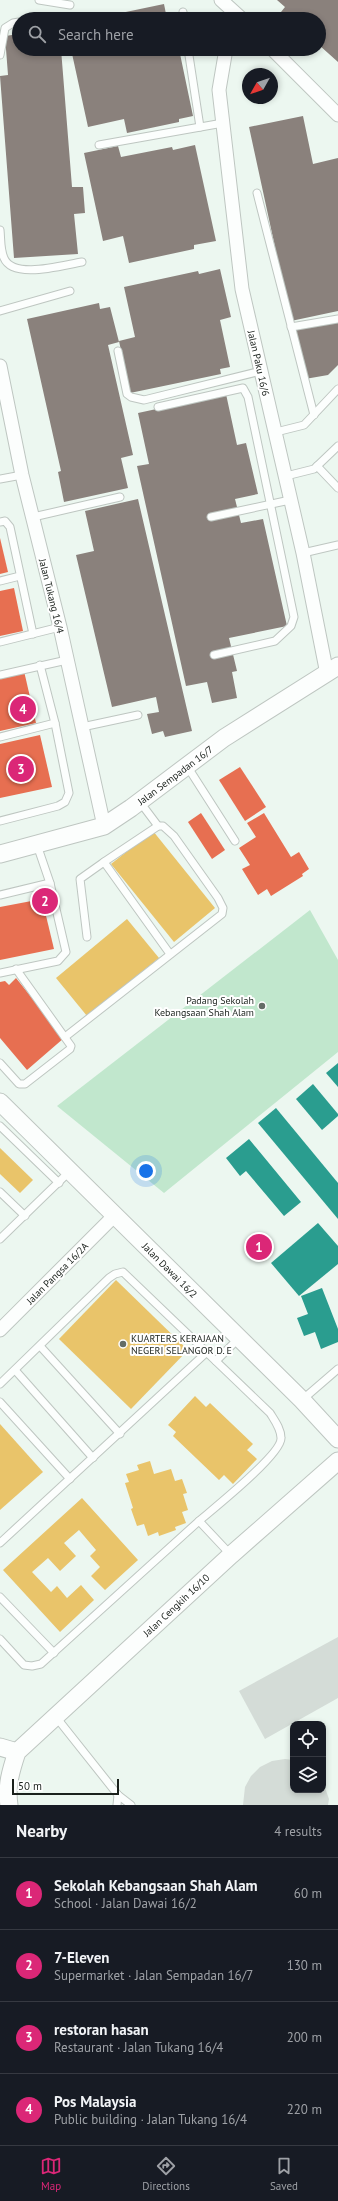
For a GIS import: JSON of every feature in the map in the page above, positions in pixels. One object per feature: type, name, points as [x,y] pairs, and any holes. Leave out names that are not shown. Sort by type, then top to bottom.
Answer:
[{"type":"street","points":[[221,0],[232,12]]},
{"type":"street","name":"Jalan Paku 16/6","points":[[225,56],[219,90],[242,289],[276,432],[290,500],[332,670]]},
{"type":"street","points":[[279,56],[338,115]]},
{"type":"street","name":"Jalan Tukang 16/4","points":[[0,366],[22,474],[60,627],[104,826]]},
{"type":"street","name":"Jalan Sempadan 16/7","points":[[0,854],[104,826],[140,802],[224,738],[332,670]]},
{"type":"street","name":"Jalan Dawai 16/2","points":[[0,1102],[64,1178],[115,1215],[302,1400],[338,1439]]},
{"type":"street","name":"Jalan Pangsa 16/2A","points":[[0,1330],[115,1215]]},
{"type":"street","name":"Jalan Cengkih 16/10","points":[[17,1752],[231,1555],[338,1461]]},
{"type":"street","points":[[0,1747],[17,1752],[10,1772],[7,1791],[9,1805]]},
{"type":"lane","points":[[39,0],[70,5]]},
{"type":"lane","points":[[0,55],[5,28],[12,24]]},
{"type":"lane","points":[[189,56],[200,127]]},
{"type":"lane","points":[[99,145],[223,123]]},
{"type":"lane","points":[[257,193],[314,415]]},
{"type":"lane","points":[[0,230],[4,258],[15,269],[26,270],[82,262]]},
{"type":"lane","points":[[0,311],[70,291]]},
{"type":"lane","points":[[291,327],[338,319]]},
{"type":"lane","points":[[118,351],[127,394],[140,400],[261,371]]},
{"type":"lane","points":[[158,407],[242,388],[248,397],[294,618],[290,626],[275,641],[214,655]]},
{"type":"lane","points":[[276,432],[304,425],[338,389]]},
{"type":"lane","points":[[286,476],[314,469],[338,446]]},
{"type":"lane","points":[[317,466],[338,488]]},
{"type":"lane","points":[[0,479],[22,474]]},
{"type":"lane","points":[[33,517],[120,497]]},
{"type":"lane","points":[[211,517],[290,500]]},
{"type":"lane","points":[[0,522],[5,521],[10,527],[33,634]]},
{"type":"lane","points":[[303,553],[336,549]]},
{"type":"lane","points":[[0,581],[20,576]]},
{"type":"lane","points":[[0,642],[60,627]]},
{"type":"lane","points":[[0,675],[67,660]]},
{"type":"lane","points":[[0,821],[58,806],[65,802],[69,793],[55,723],[40,665]]},
{"type":"lane","points":[[82,727],[138,715]]},
{"type":"lane","points":[[0,737],[55,723]]},
{"type":"lane","points":[[187,766],[235,841]]},
{"type":"lane","points":[[140,802],[158,826]]},
{"type":"lane","points":[[65,1037],[222,914],[223,908],[218,898],[174,836],[163,826],[158,826],[80,878],[87,937]]},
{"type":"lane","points":[[0,973],[58,961],[66,952],[50,883],[37,845]]},
{"type":"lane","points":[[104,862],[170,954]]},
{"type":"lane","points":[[0,895],[50,883]]},
{"type":"lane","points":[[0,1063],[19,1084],[25,1084],[70,1049],[71,1046],[16,969]]},
{"type":"lane","points":[[0,1126],[64,1178],[0,1239]]},
{"type":"lane","points":[[0,1192],[25,1216]]},
{"type":"lane","points":[[0,1384],[109,1278],[115,1274],[123,1272],[270,1413],[278,1425],[282,1439],[269,1460],[199,1521],[41,1664],[32,1666],[24,1665],[0,1639]]},
{"type":"lane","points":[[216,1361],[239,1338]]},
{"type":"lane","points":[[40,1346],[120,1434]]},
{"type":"lane","points":[[0,1543],[120,1434],[207,1352]]},
{"type":"lane","points":[[302,1400],[338,1369]]},
{"type":"lane","points":[[15,1370],[93,1458]]},
{"type":"lane","points":[[0,1402],[70,1479]]},
{"type":"lane","points":[[199,1521],[231,1555]]},
{"type":"lane","points":[[0,1597],[54,1653]]},
{"type":"lane","points":[[56,1716],[118,1795],[130,1805]]},
{"type":"lane","points":[[117,1805],[118,1795]]},
{"type":"green space","name":"Padang Sekolah Kebangsaan Shah Alam","points":[[310,910],[338,960],[338,1052],[164,1193],[57,1106]]},
{"type":"building: Homes","points":[[153,831],[215,908],[174,942],[111,864]]},
{"type":"building: Homes","points":[[127,919],[159,958],[87,1016],[56,978]]},
{"type":"building: Homes","points":[[0,1148],[33,1180],[20,1193],[0,1174]]},
{"type":"building: Homes","name":"KUARTERS KERAJAAN NEGERI SELANGOR D. E","points":[[116,1280],[188,1350],[131,1409],[59,1339]]},
{"type":"building: Homes","points":[[195,1396],[206,1407],[210,1403],[253,1444],[247,1450],[257,1459],[233,1484],[224,1475],[219,1480],[173,1436],[176,1432],[168,1425]]},
{"type":"building: Homes","points":[[0,1424],[43,1472],[0,1510]]},
{"type":"building: Homes","points":[[150,1461],[154,1474],[171,1469],[175,1481],[182,1479],[187,1493],[183,1494],[188,1510],[182,1512],[186,1523],[175,1527],[176,1530],[159,1536],[158,1532],[148,1536],[144,1524],[137,1526],[131,1509],[133,1508],[125,1483],[129,1482],[126,1474],[139,1470],[137,1465]]},
{"type":"building: Homes","points":[[82,1498],[138,1560],[105,1590],[91,1576],[100,1567],[90,1556],[96,1550],[79,1530],[64,1543],[76,1556],[60,1571],[48,1558],[32,1572],[51,1592],[57,1586],[67,1598],[81,1585],[94,1600],[60,1632],[3,1570]]},
{"type":"building: Shops","points":[[0,538],[8,572],[0,574]]},
{"type":"building: Shops","points":[[14,588],[23,631],[0,636],[0,591]]},
{"type":"building: Shops","points":[[24,671],[36,723],[0,731],[0,676]]},
{"type":"building: Shops","points":[[40,735],[52,787],[0,798],[0,744]]},
{"type":"building: Shops","points":[[240,767],[266,807],[245,821],[219,780]]},
{"type":"building: Shops","points":[[201,813],[225,850],[212,859],[188,822]]},
{"type":"building: Shops","points":[[264,813],[291,857],[299,852],[309,869],[302,874],[303,876],[271,896],[267,889],[258,895],[242,869],[250,865],[239,848],[256,837],[247,823]]},
{"type":"building: Shops","points":[[42,899],[54,949],[0,960],[0,907]]},
{"type":"building: Shops","points":[[16,978],[64,1038],[27,1070],[0,1038],[0,982],[5,981],[9,985]]},
{"type":"building: Schools","points":[[338,1063],[338,1087],[326,1073]]},
{"type":"building: Schools","points":[[313,1084],[338,1114],[338,1116],[322,1130],[296,1099]]},
{"type":"building: Schools","points":[[276,1108],[338,1183],[338,1219],[258,1123]]},
{"type":"building: Schools","points":[[249,1139],[301,1202],[284,1216],[246,1171],[240,1176],[226,1158]]},
{"type":"building: Schools","points":[[318,1223],[338,1246],[338,1264],[299,1296],[271,1263]]},
{"type":"building: Schools","points":[[322,1288],[338,1329],[338,1342],[321,1349],[315,1332],[304,1336],[297,1318],[308,1314],[301,1296]]},
{"type":"building: Industry","points":[[277,0],[338,0],[338,62],[326,51],[326,12],[281,12],[285,7]]},
{"type":"building: Industry","points":[[164,4],[166,12],[126,12]]},
{"type":"building: Industry","points":[[12,35],[12,56],[62,56],[72,187],[83,187],[85,213],[74,214],[78,254],[14,258],[0,76],[8,75],[5,36]]},
{"type":"building: Industry","points":[[73,56],[180,56],[193,116],[179,119],[179,122],[127,133],[124,119],[88,127]]},
{"type":"building: Industry","points":[[303,116],[313,164],[338,158],[338,311],[291,321],[249,127]]},
{"type":"building: Industry","points":[[195,145],[216,241],[194,245],[194,249],[129,263],[123,236],[103,241],[84,153],[118,146],[121,157],[172,147],[173,150]]},
{"type":"building: Industry","points":[[220,269],[231,317],[220,320],[230,367],[220,369],[221,374],[130,393],[119,341],[135,337],[124,287],[198,271],[199,274]]},
{"type":"building: Industry","points":[[99,303],[100,309],[110,307],[119,342],[108,345],[133,455],[121,458],[128,488],[64,502],[58,472],[61,471],[27,319]]},
{"type":"building: Industry","points":[[338,321],[338,365],[328,375],[305,379],[295,330]]},
{"type":"building: Industry","points":[[226,394],[237,445],[246,443],[258,494],[235,499],[241,523],[263,519],[287,626],[229,638],[237,671],[232,672],[237,698],[212,703],[207,682],[186,686],[137,466],[149,464],[138,413]]},
{"type":"building: Industry","points":[[138,499],[192,731],[165,737],[163,731],[152,734],[147,714],[159,712],[156,697],[112,707],[76,555],[94,551],[85,511]]},
{"type":"building: Other","points":[[338,1637],[338,1698],[297,1721],[290,1721],[290,1725],[265,1739],[239,1691]]},
{"type":"building: Other","points":[[290,1760],[290,1793],[326,1793],[326,1790],[329,1799],[328,1805],[243,1805],[245,1787],[251,1776],[260,1767],[272,1761]]},
{"type":"place","name":"Pos Malaysia","points":[[23,709]]},
{"type":"place","name":"restoran hasan","points":[[21,769]]},
{"type":"place","name":"7-Eleven","points":[[45,901]]},
{"type":"place","name":"Padang Sekolah Kebangsaan Shah Alam","points":[[262,1006]]},
{"type":"place","name":"Sekolah Kebangsaan Shah Alam","points":[[259,1247]]},
{"type":"place","name":"KUARTERS KERAJAAN NEGERI SELANGOR D. E","points":[[123,1344]]}]
